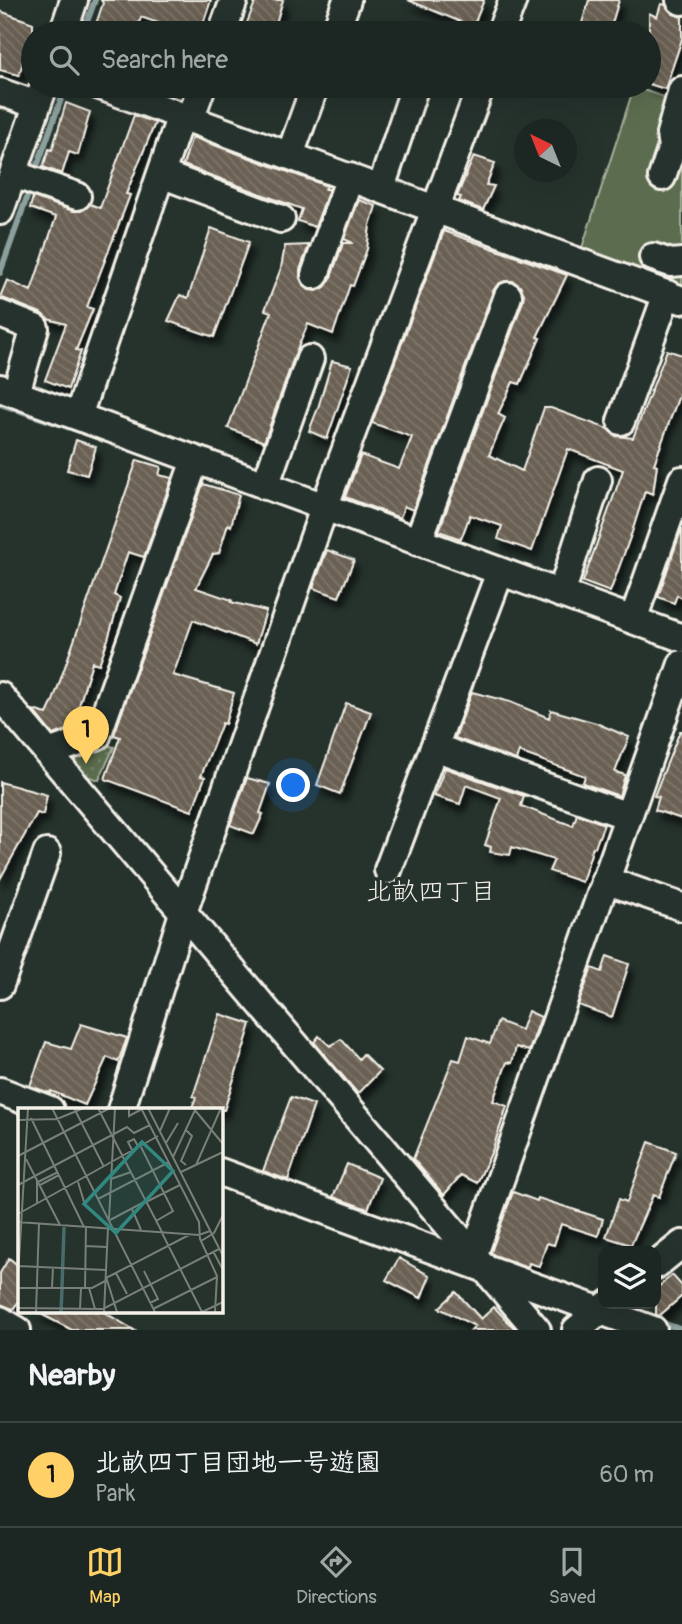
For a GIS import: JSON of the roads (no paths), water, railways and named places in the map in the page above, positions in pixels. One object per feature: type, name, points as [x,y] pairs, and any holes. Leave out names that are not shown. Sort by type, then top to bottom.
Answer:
[{"type":"street","points":[[67,21],[74,0]]},
{"type":"street","points":[[226,21],[234,0]]},
{"type":"street","points":[[339,21],[347,0]]},
{"type":"street","points":[[505,21],[513,0]]},
{"type":"street","points":[[662,177],[677,148],[670,134],[682,90]]},
{"type":"street","points":[[0,92],[21,94]]},
{"type":"street","points":[[1,207],[40,98]]},
{"type":"street","points":[[133,98],[674,297],[621,421]]},
{"type":"street","points":[[78,416],[161,174],[196,98]]},
{"type":"street","points":[[290,155],[311,98]]},
{"type":"street","points":[[381,188],[411,98]]},
{"type":"street","points":[[122,1108],[181,919],[324,508],[477,98]]},
{"type":"street","points":[[13,174],[77,196]]},
{"type":"street","points":[[161,174],[281,219]]},
{"type":"street","points":[[316,275],[350,177]]},
{"type":"street","points":[[653,257],[671,263],[682,262]]},
{"type":"street","points":[[418,542],[508,296]]},
{"type":"street","points":[[0,314],[35,328],[8,390],[682,638]]},
{"type":"street","points":[[265,486],[310,359]]},
{"type":"street","points":[[48,753],[97,736],[195,460]]},
{"type":"street","points":[[561,594],[598,480]]},
{"type":"street","points":[[633,620],[682,480]]},
{"type":"street","points":[[388,870],[500,572]]},
{"type":"street","points":[[478,1262],[628,816],[677,693],[682,664]]},
{"type":"street","points":[[0,696],[181,919],[537,1330]]},
{"type":"street","points":[[434,747],[628,816]]},
{"type":"street","points":[[0,985],[47,853]]},
{"type":"street","points":[[606,880],[682,907]]},
{"type":"street","points":[[0,1091],[45,1108]]},
{"type":"street","points":[[222,1173],[598,1305]]},
{"type":"street","points":[[661,1261],[682,1244]]},
{"type":"street","points":[[576,1330],[602,1309]]},
{"type":"street","points":[[608,1309],[653,1330]]},
{"type":"street","points":[[0,1320],[17,1330]]},
{"type":"waterway","points":[[87,21],[95,0]]},
{"type":"waterway","points":[[34,175],[62,98]]},
{"type":"waterway","points":[[0,273],[31,186]]},
{"type":"waterway","points":[[0,404],[91,435]]},
{"type":"waterway","points":[[658,1321],[682,1330]]},
{"type":"place","name":"北畝四丁目団地一号遊園","points":[[86,764]]},
{"type":"district","name":"北畝四丁目","points":[[431,891]]}]
